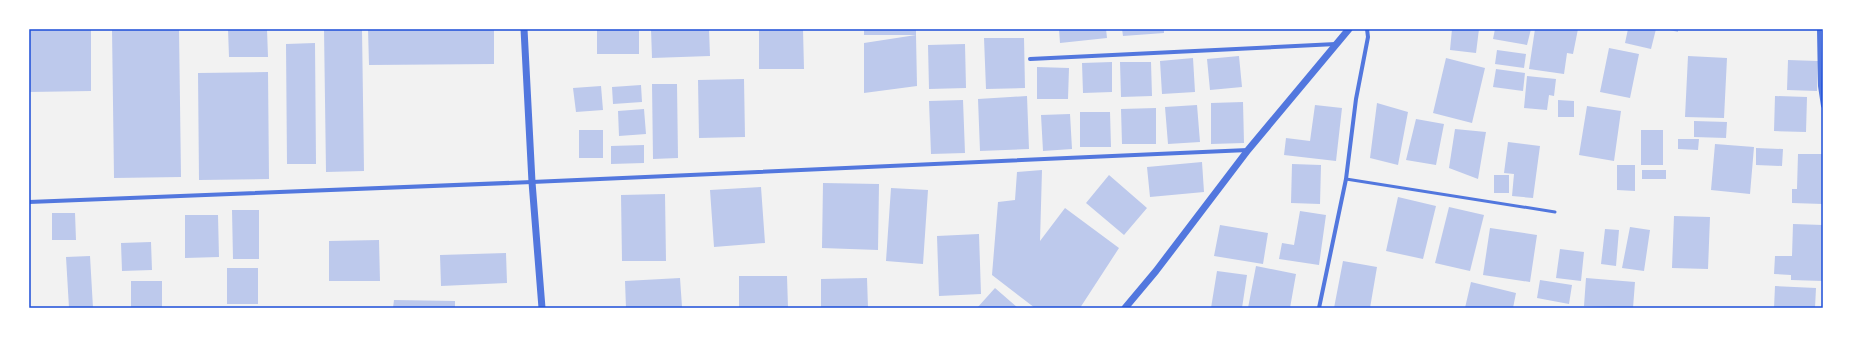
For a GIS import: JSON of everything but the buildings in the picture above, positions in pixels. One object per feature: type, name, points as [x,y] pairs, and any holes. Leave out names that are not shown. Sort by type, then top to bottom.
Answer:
[{"type":"street","points":[[524,29],[532,182],[542,308]]},
{"type":"street","points":[[1125,308],[1248,150],[1348,29]]},
{"type":"street","points":[[1319,308],[1346,179],[1356,99],[1368,37],[1368,29]]},
{"type":"street","points":[[1820,29],[1820,86],[1823,106]]},
{"type":"street","points":[[1030,58],[1336,44]]},
{"type":"street","points":[[29,202],[532,182],[1248,150]]},
{"type":"lane","points":[[1346,179],[1555,212]]}]
